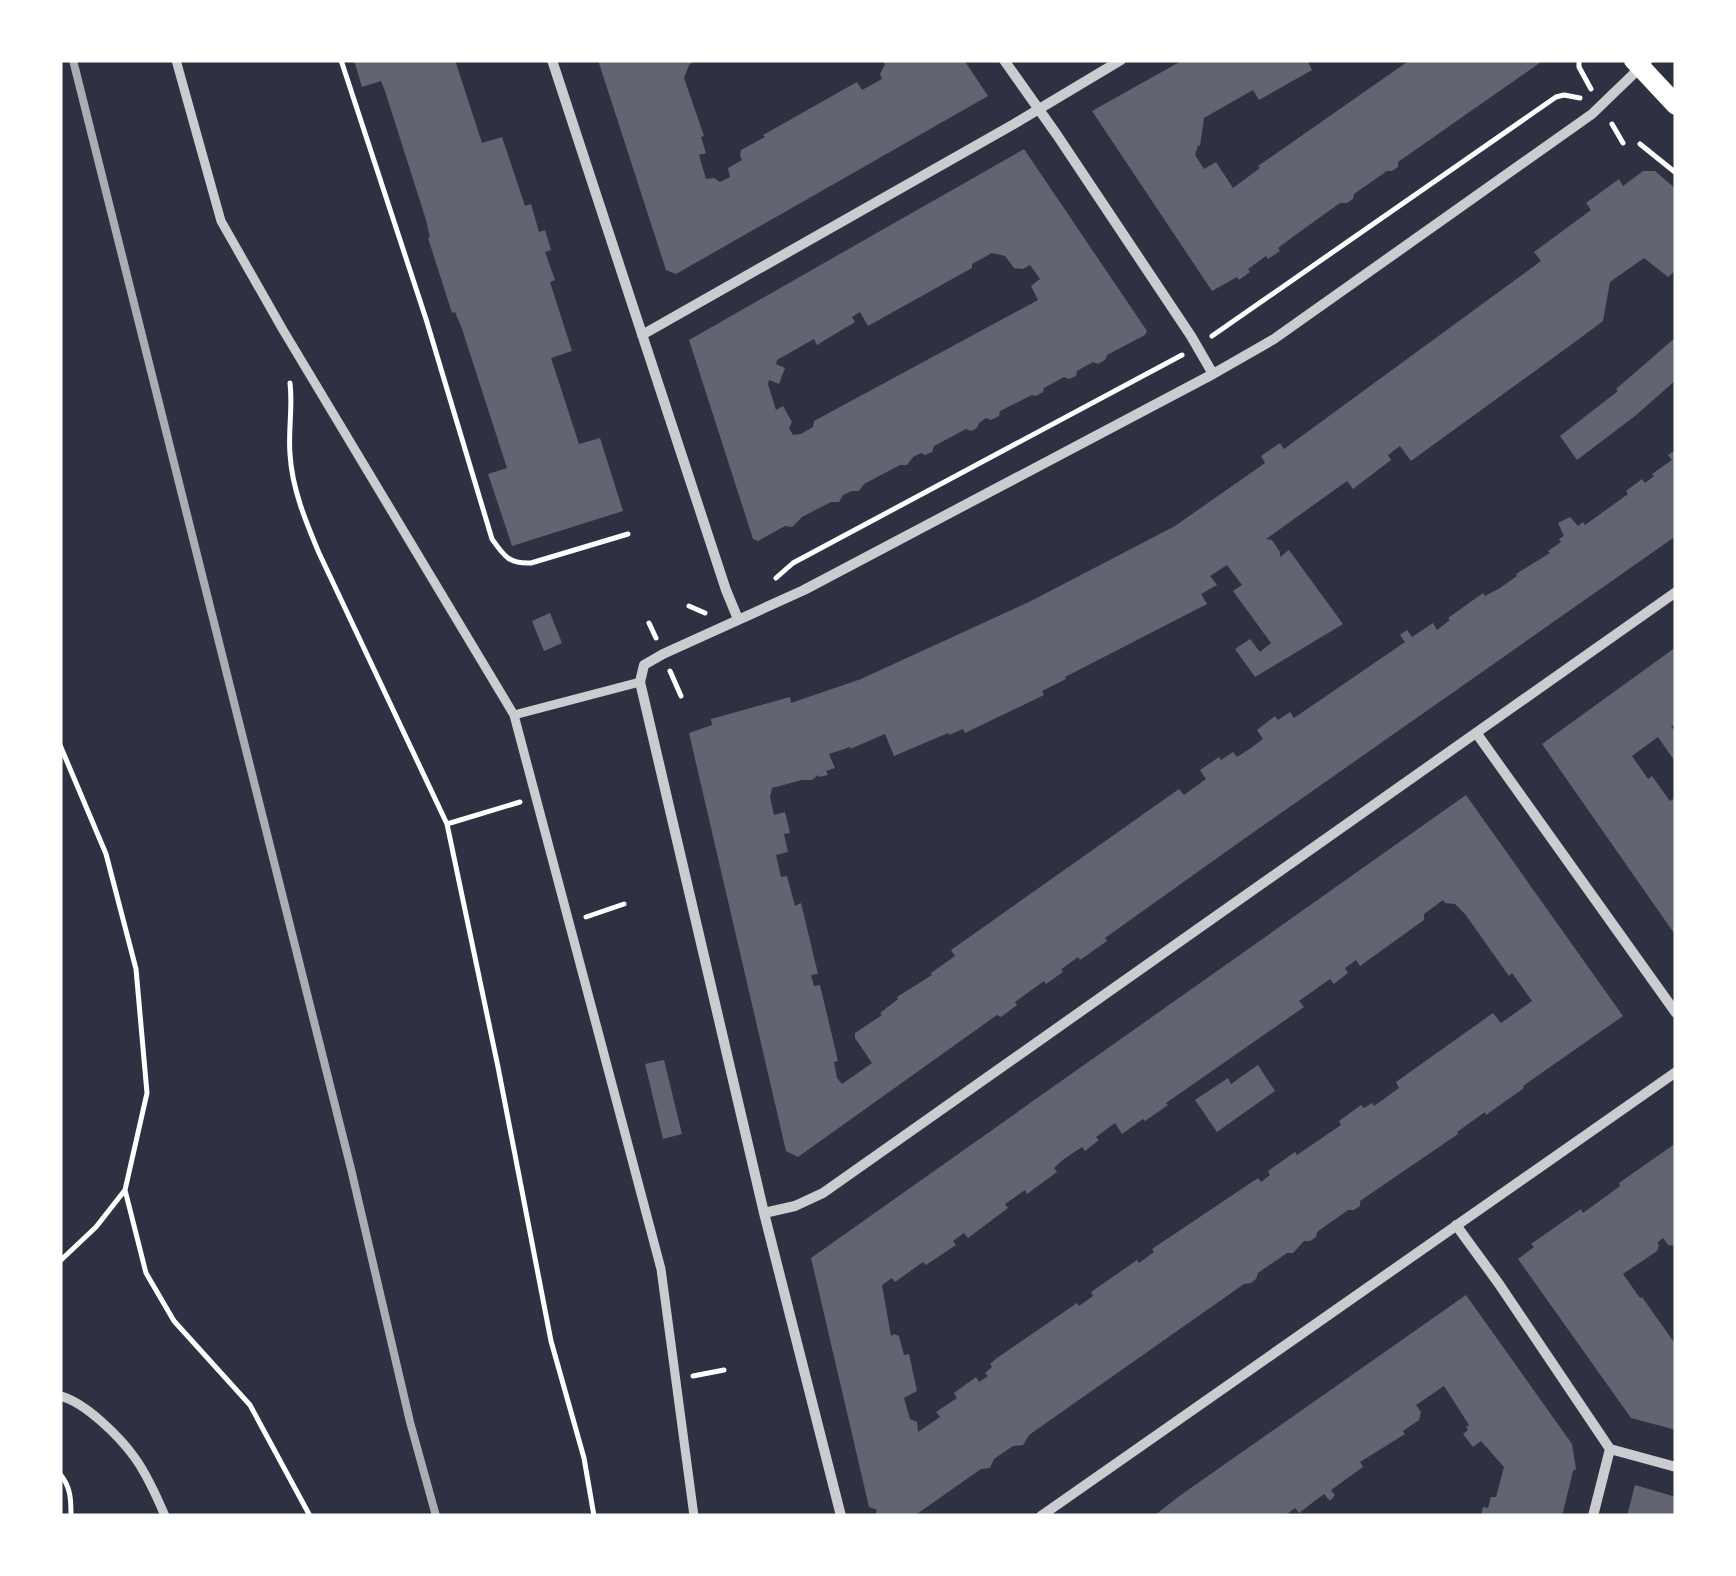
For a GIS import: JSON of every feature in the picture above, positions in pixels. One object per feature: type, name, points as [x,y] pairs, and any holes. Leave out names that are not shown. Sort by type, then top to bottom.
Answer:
[{"type":"main road","points":[[1641,63],[1676,105]]},
{"type":"street","points":[[176,60],[221,221],[514,715],[661,1268],[694,1516]]},
{"type":"street","points":[[552,60],[738,619]]},
{"type":"street","points":[[1004,60],[1213,374]]},
{"type":"street","points":[[642,335],[1121,60]]},
{"type":"street","points":[[840,1516],[764,1213],[640,682],[641,672],[647,662],[804,590],[1274,339],[1602,107],[1641,63]]},
{"type":"street","points":[[764,1213],[823,1194],[1676,592]]},
{"type":"street","points":[[514,715],[640,682]]},
{"type":"street","points":[[1478,734],[1676,1013]]},
{"type":"street","points":[[1041,1516],[1676,1072]]},
{"type":"street","points":[[1456,1225],[1610,1450],[1676,1468]]},
{"type":"street","points":[[60,1396],[102,1422],[135,1457],[165,1516]]},
{"type":"street","points":[[1593,1516],[1610,1450]]},
{"type":"path","points":[[341,60],[426,319],[492,539],[502,554],[517,564],[628,534]]},
{"type":"path","points":[[774,580],[792,563],[1197,347],[1556,96],[1564,94],[1602,107]]},
{"type":"path","points":[[1640,144],[1676,173]]},
{"type":"path","points":[[283,330],[292,406],[290,455],[300,508],[447,824],[552,1341],[584,1458],[594,1516]]},
{"type":"path","points":[[688,606],[709,614],[732,605]]},
{"type":"path","points":[[60,745],[106,854],[136,970],[147,1093],[125,1190],[96,1227],[60,1261]]},
{"type":"path","points":[[447,824],[536,797]]},
{"type":"path","points":[[569,922],[624,904]]},
{"type":"path","points":[[125,1190],[146,1273],[155,1289],[174,1322],[250,1406],[310,1516]]},
{"type":"path","points":[[676,1380],[724,1370]]},
{"type":"path","points":[[60,1474],[68,1482],[70,1516]]},
{"type":"building","points":[[354,60],[455,60],[482,143],[502,137],[525,206],[531,204],[539,232],[545,230],[551,250],[545,252],[555,280],[550,282],[572,351],[551,358],[579,444],[600,438],[623,511],[512,546],[488,474],[507,468],[462,329],[455,312],[452,313],[385,91],[381,81],[362,87]]},
{"type":"building","points":[[598,60],[696,60],[689,65],[684,78],[704,136],[701,137],[706,153],[699,155],[706,179],[720,182],[730,177],[728,168],[742,160],[741,150],[763,135],[857,82],[862,90],[882,79],[882,60],[964,60],[988,96],[676,274],[666,270]]},
{"type":"building","points":[[1183,60],[1307,60],[1312,70],[1259,100],[1253,90],[1204,118],[1195,155],[1204,169],[1216,162],[1233,188],[1258,166],[1410,60],[1544,60],[1398,162],[1398,167],[1354,194],[1353,199],[1340,203],[1294,236],[1278,248],[1280,251],[1268,259],[1266,256],[1239,280],[1237,277],[1212,291],[1092,111]]},
{"type":"building","points":[[1024,149],[1147,331],[1098,364],[1093,362],[1077,371],[1076,376],[1064,377],[1036,396],[1000,411],[999,416],[986,418],[977,428],[966,429],[934,446],[932,452],[921,453],[907,465],[864,484],[859,491],[843,495],[839,502],[831,502],[802,517],[792,527],[785,526],[758,541],[753,539],[689,340]],"holes":[[[992,253],[1005,256],[1014,268],[1030,265],[1040,279],[1031,286],[1038,300],[793,435],[789,428],[792,422],[783,406],[776,410],[768,384],[769,380],[779,384],[785,368],[776,364],[777,360],[814,339],[817,345],[855,322],[852,317],[860,312],[868,326]]]},
{"type":"building","points":[[1643,171],[1655,171],[1676,189],[1676,270],[1668,277],[1644,258],[1610,282],[1603,321],[1579,339],[1411,461],[1400,446],[1388,455],[1391,460],[1353,489],[1347,481],[1266,539],[1272,540],[1280,557],[1289,550],[1343,624],[1255,677],[1235,649],[1250,639],[1260,652],[1271,643],[1233,591],[1242,585],[1227,565],[1210,576],[1217,585],[1201,594],[1207,604],[1065,677],[1042,691],[1044,695],[965,733],[963,729],[948,733],[894,756],[885,734],[829,754],[835,768],[826,771],[828,775],[772,788],[774,815],[785,812],[790,833],[784,834],[788,852],[776,855],[795,906],[801,903],[818,974],[811,975],[814,986],[820,985],[838,1061],[834,1062],[837,1078],[842,1084],[872,1063],[855,1033],[955,956],[951,950],[1179,789],[1184,795],[1206,779],[1200,770],[1219,757],[1221,760],[1233,752],[1237,757],[1251,748],[1263,739],[1257,730],[1275,716],[1278,720],[1290,712],[1294,718],[1405,642],[1400,635],[1407,630],[1412,637],[1433,623],[1437,630],[1483,593],[1485,596],[1500,588],[1561,542],[1559,539],[1564,536],[1558,523],[1570,517],[1578,526],[1583,522],[1585,525],[1642,479],[1645,483],[1654,476],[1672,460],[1668,455],[1674,451],[1676,536],[1234,846],[1105,938],[1107,941],[1061,969],[1063,972],[1046,984],[1044,981],[1001,1017],[997,1015],[798,1157],[786,1151],[689,733],[712,725],[711,719],[790,697],[791,703],[861,679],[1031,601],[1175,526],[1265,463],[1261,456],[1280,443],[1284,449],[1541,261],[1534,252],[1591,210],[1586,203],[1619,179],[1623,186]]},
{"type":"building","points":[[1676,337],[1676,380],[1577,460],[1560,436],[1618,391]]},
{"type":"building","points":[[550,613],[562,643],[544,651],[532,621]]},
{"type":"building","points":[[1676,647],[1676,724],[1671,727],[1676,731],[1676,763],[1658,737],[1632,756],[1648,779],[1652,776],[1676,804],[1676,936],[1542,744]]},
{"type":"building","points":[[1466,795],[1623,1016],[1360,1201],[1360,1206],[1348,1210],[1317,1232],[1316,1237],[1258,1273],[1251,1283],[1244,1284],[1029,1435],[1023,1445],[1013,1446],[994,1459],[990,1468],[981,1469],[914,1516],[875,1515],[877,1510],[869,1507],[811,1258]],"holes":[[[1443,900],[1455,904],[1465,914],[1532,1001],[1501,1023],[1493,1013],[1396,1082],[1399,1088],[1374,1106],[1361,1105],[1339,1121],[1341,1125],[1268,1171],[1270,1175],[1261,1182],[1258,1178],[1152,1249],[1154,1252],[1139,1263],[1137,1260],[1091,1292],[1093,1296],[1079,1306],[1077,1303],[997,1358],[985,1373],[988,1376],[979,1382],[976,1377],[954,1393],[957,1398],[936,1412],[940,1417],[918,1432],[904,1398],[917,1391],[909,1354],[904,1355],[899,1336],[891,1336],[882,1285],[892,1278],[895,1282],[923,1262],[926,1265],[956,1245],[953,1241],[964,1233],[968,1238],[1008,1208],[1005,1204],[1025,1190],[1027,1194],[1057,1172],[1054,1168],[1064,1159],[1082,1147],[1085,1151],[1115,1123],[1122,1134],[1145,1121],[1304,1007],[1299,1001],[1330,979],[1334,984],[1348,973],[1345,968],[1356,960],[1360,966],[1424,920],[1424,914]]]},
{"type":"building","points":[[664,1060],[682,1134],[663,1139],[645,1064]]},
{"type":"building","points":[[1258,1065],[1275,1091],[1217,1132],[1195,1100],[1228,1078],[1231,1084]]},
{"type":"building","points":[[1676,1143],[1676,1246],[1668,1245],[1663,1238],[1657,1243],[1657,1251],[1623,1274],[1676,1345],[1676,1430],[1631,1418],[1518,1259],[1534,1247],[1531,1244],[1581,1209],[1583,1213]]},
{"type":"building","points":[[1466,1295],[1572,1444],[1576,1469],[1562,1516],[1481,1516],[1483,1507],[1488,1508],[1491,1497],[1496,1497],[1504,1467],[1481,1441],[1473,1447],[1463,1434],[1469,1425],[1444,1386],[1416,1405],[1421,1412],[1419,1420],[1403,1431],[1405,1434],[1360,1462],[1363,1467],[1331,1490],[1335,1495],[1330,1501],[1324,1494],[1299,1513],[1295,1508],[1289,1516],[1154,1516],[1178,1497]]},
{"type":"building","points":[[1635,1485],[1676,1497],[1676,1516],[1627,1516]]},
{"type":"railway","points":[[73,60],[436,1516]]}]
